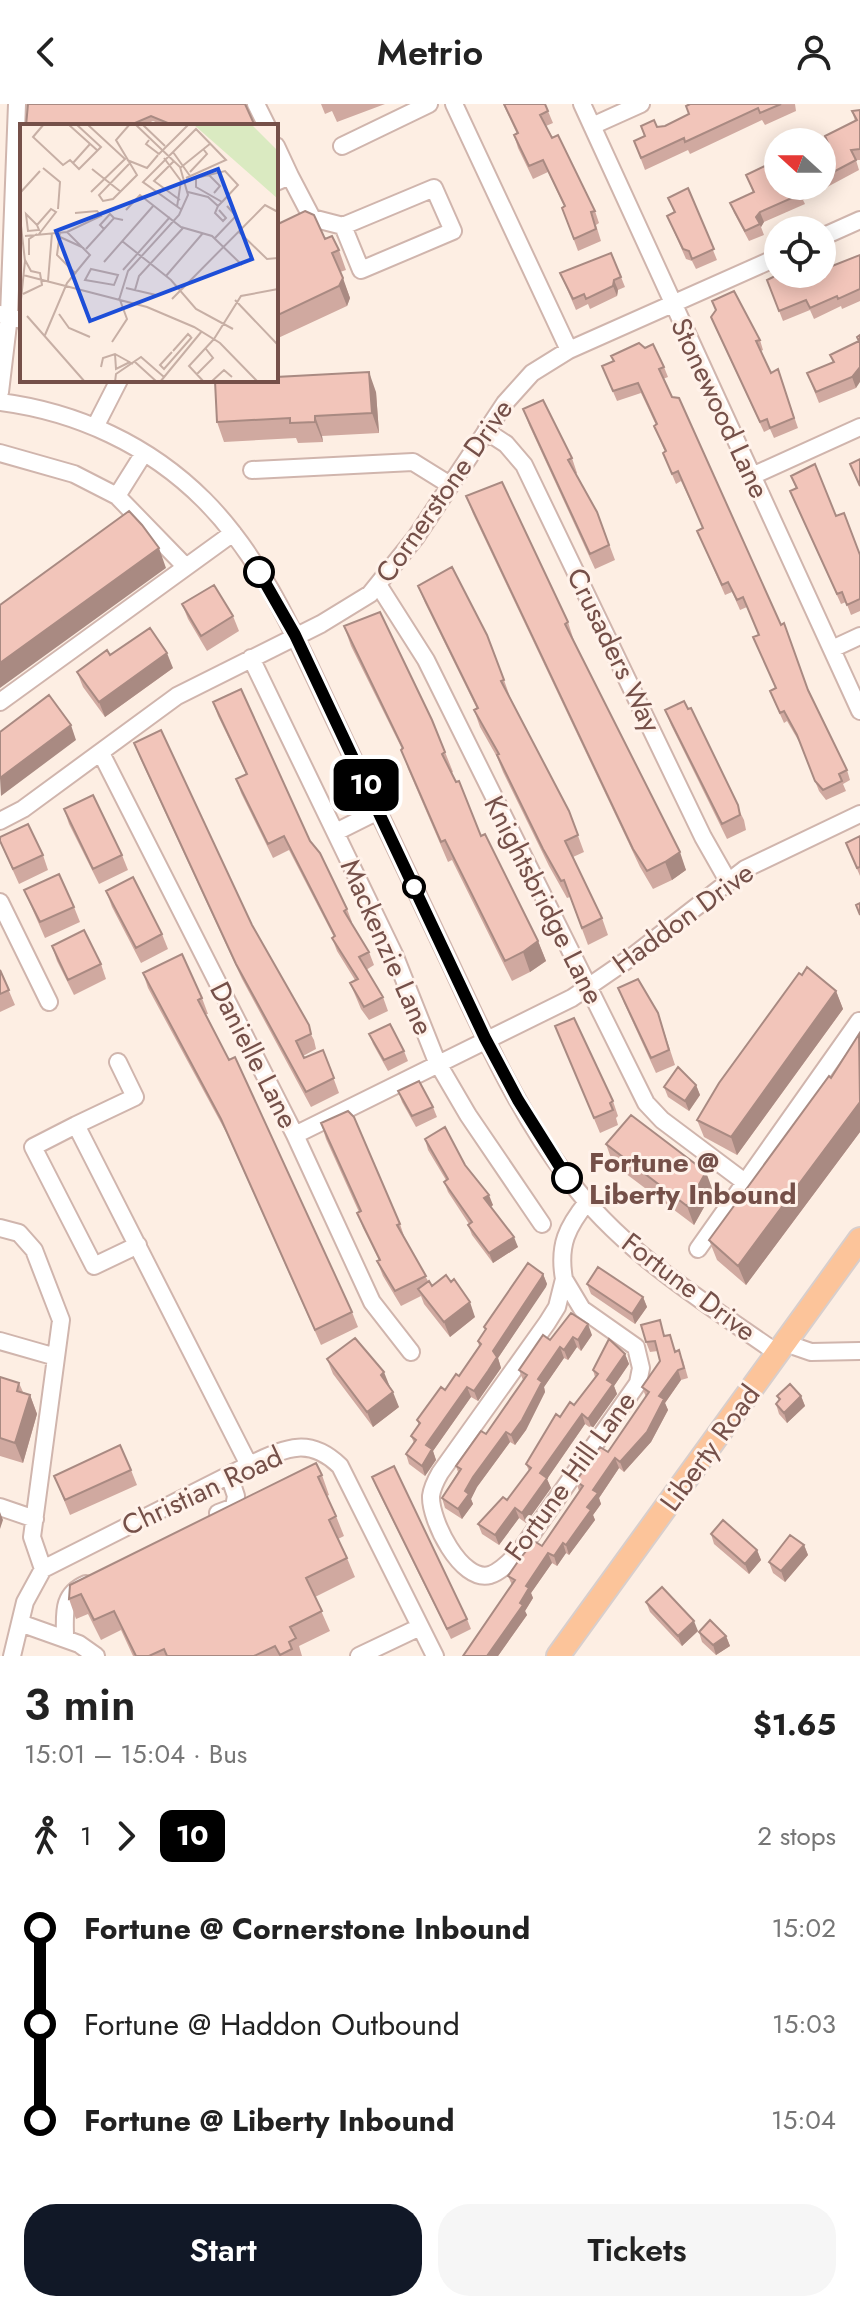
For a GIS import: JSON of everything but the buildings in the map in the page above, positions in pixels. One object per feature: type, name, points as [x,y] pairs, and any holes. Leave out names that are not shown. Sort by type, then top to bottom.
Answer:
[{"type":"main road","name":"Liberty Road","points":[[558,1656],[860,1239]]},
{"type":"street","points":[[0,392],[16,292],[17,104]]},
{"type":"street","points":[[256,104],[266,124]]},
{"type":"street","points":[[342,146],[429,104]]},
{"type":"street","points":[[454,104],[569,350]]},
{"type":"street","name":"Stonewood Lane","points":[[582,104],[860,711]]},
{"type":"street","points":[[592,126],[641,104]]},
{"type":"street","points":[[278,155],[283,179],[312,218],[343,226],[434,188],[453,231],[361,270],[343,226]]},
{"type":"street","points":[[278,236],[312,218]]},
{"type":"street","points":[[836,231],[860,220]]},
{"type":"street","name":"Cornerstone Drive","points":[[0,821],[101,753],[177,696],[350,607],[379,586],[518,386],[569,350],[764,263]]},
{"type":"street","points":[[95,427],[118,382]]},
{"type":"street","name":"Fortune Drive","points":[[0,402],[54,412],[95,427],[144,453],[182,479],[233,533],[295,635],[485,1038],[543,1142],[588,1201],[655,1266],[781,1348]]},
{"type":"street","points":[[752,476],[860,427]]},
{"type":"street","name":"Crusaders Way","points":[[486,431],[515,453],[531,478],[703,837],[728,881]]},
{"type":"street","points":[[0,453],[74,474],[117,496],[132,520],[186,567]]},
{"type":"street","points":[[117,496],[144,453]]},
{"type":"street","points":[[252,470],[413,462],[450,485]]},
{"type":"street","points":[[0,702],[233,533]]},
{"type":"street","name":"Knightsbridge Lane","points":[[379,586],[426,660],[646,1103],[662,1120],[746,1183]]},
{"type":"street","points":[[832,649],[860,636]]},
{"type":"street","name":"Mackenzie Lane","points":[[251,658],[394,954],[437,1062],[468,1115],[542,1224]]},
{"type":"street","name":"Danielle Lane","points":[[101,753],[295,1135],[372,1302],[411,1352]]},
{"type":"street","points":[[336,832],[378,811]]},
{"type":"street","name":"Haddon Drive","points":[[295,1135],[485,1038],[540,1015],[588,987],[728,881],[782,850],[860,814]]},
{"type":"street","points":[[0,902],[49,1002]]},
{"type":"street","points":[[698,1249],[859,1021]]},
{"type":"street","points":[[118,1062],[135,1097],[33,1147],[94,1266],[138,1245]]},
{"type":"street","points":[[76,1125],[249,1465]]},
{"type":"street","name":"Fortune Hill Lane","points":[[564,1279],[582,1309],[636,1347],[641,1368],[638,1383],[520,1551],[502,1569],[477,1576],[458,1561],[438,1524],[431,1495],[440,1473],[552,1315],[564,1279],[563,1241],[573,1219],[588,1201]]},
{"type":"street","points":[[0,1228],[19,1233],[34,1250],[61,1320],[32,1537],[43,1569],[25,1602],[12,1656]]},
{"type":"street","points":[[0,1341],[56,1357]]},
{"type":"street","points":[[781,1348],[811,1352],[860,1351]]},
{"type":"street","name":"Christian Road","points":[[43,1569],[249,1465],[290,1448],[312,1447],[327,1453],[347,1477],[435,1656]]},
{"type":"street","points":[[200,1521],[234,1507],[236,1496],[229,1475]]},
{"type":"street","points":[[0,1507],[35,1519]]},
{"type":"street","points":[[65,1638],[66,1599],[76,1588],[98,1579]]},
{"type":"street","points":[[20,1623],[65,1638],[96,1656]]},
{"type":"street","points":[[359,1656],[420,1627]]},
{"type":"bus line","name":"10","points":[[259,572],[295,635],[485,1038],[518,1100],[567,1178]]},
{"type":"place","name":"Fortune @ Liberty Inbound","points":[[567,1178]]}]
